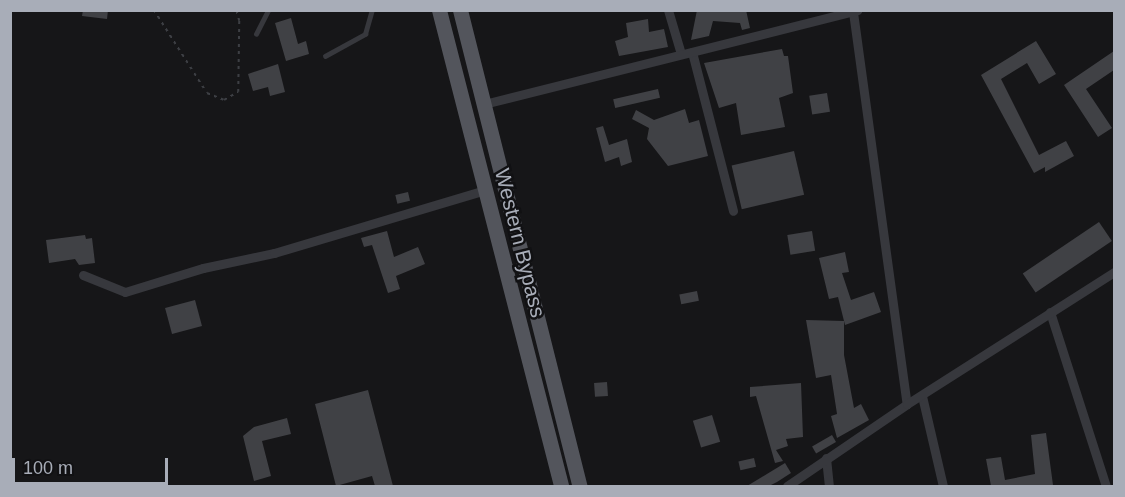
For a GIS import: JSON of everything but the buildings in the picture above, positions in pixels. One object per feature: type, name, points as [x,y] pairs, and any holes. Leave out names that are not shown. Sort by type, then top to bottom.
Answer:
[{"type":"main road","name":"Western Bypass","points":[[439,10],[561,486]]},
{"type":"main road","name":"Western Bypass","points":[[460,10],[580,486]]},
{"type":"street","points":[[668,10],[681,54]]},
{"type":"street","points":[[484,104],[855,11],[907,404]]},
{"type":"street","points":[[692,52],[733,211]]},
{"type":"street","points":[[83,275],[125,292],[203,268],[274,253],[485,190]]},
{"type":"street","points":[[787,486],[907,404],[1114,272]]},
{"type":"street","points":[[1050,312],[1106,486]]},
{"type":"street","points":[[922,396],[943,486]]},
{"type":"street","points":[[826,458],[829,486]]},
{"type":"lane","points":[[256,34],[268,10]]},
{"type":"lane","points":[[325,56],[365,34],[372,10]]},
{"type":"path","points":[[154,10],[207,93],[224,100],[237,92],[239,21],[236,10]]}]
